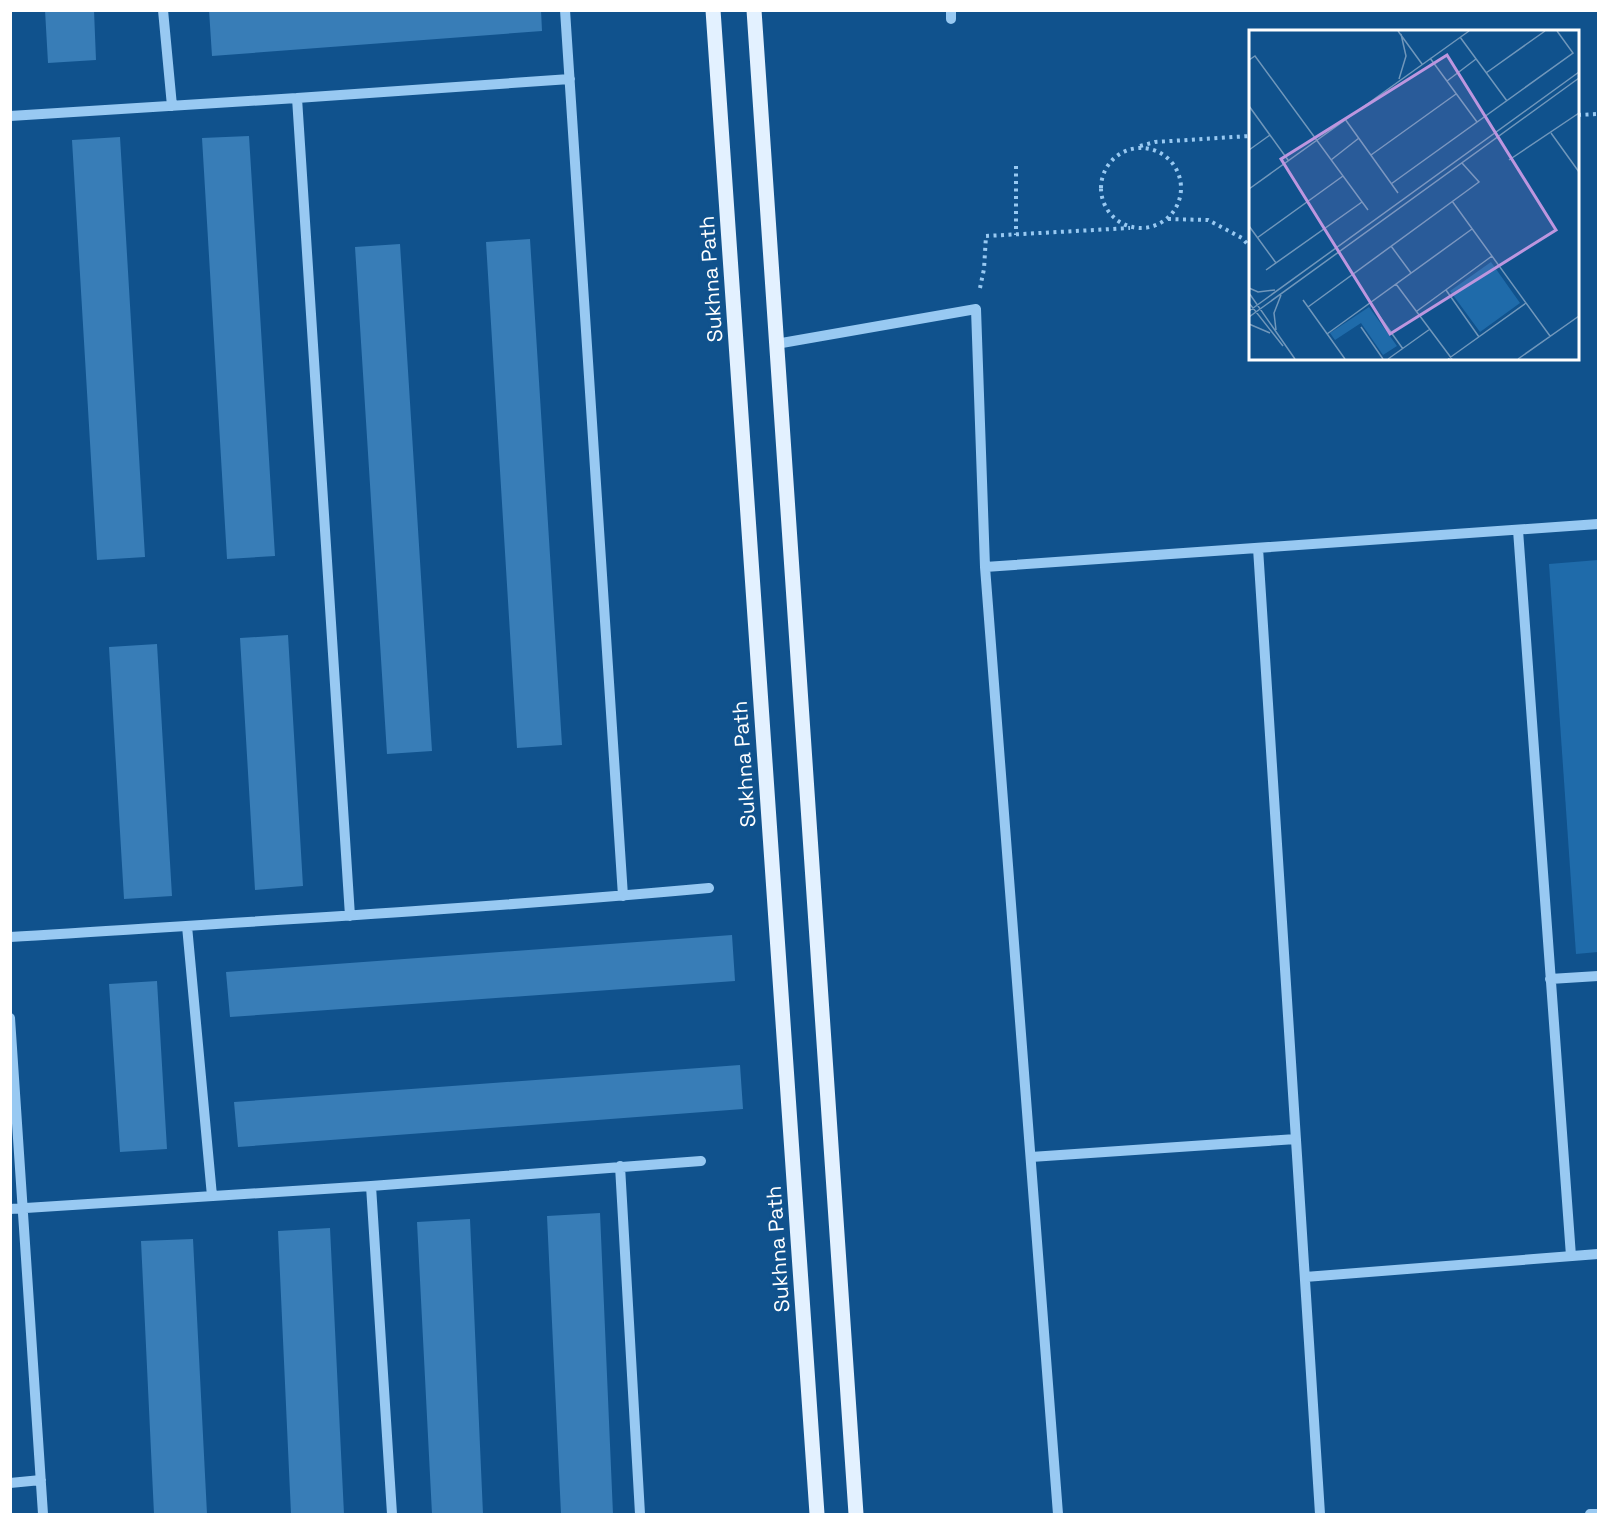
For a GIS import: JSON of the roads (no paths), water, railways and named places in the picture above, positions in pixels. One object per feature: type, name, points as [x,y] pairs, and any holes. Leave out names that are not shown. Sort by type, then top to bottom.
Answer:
[{"type":"main road","name":"Sukhna Path","points":[[713,10],[818,1515]]},
{"type":"main road","points":[[754,10],[856,1515]]},
{"type":"street","points":[[163,10],[172,106]]},
{"type":"street","points":[[565,10],[623,896]]},
{"type":"street","points":[[10,116],[570,79]]},
{"type":"street","points":[[297,98],[350,916]]},
{"type":"street","points":[[776,344],[976,309],[985,567],[1058,1515]]},
{"type":"street","points":[[985,567],[1599,524]]},
{"type":"street","points":[[1518,530],[1571,1256]]},
{"type":"street","points":[[1258,548],[1320,1515]]},
{"type":"street","points":[[10,937],[350,916],[709,888]]},
{"type":"street","points":[[187,926],[212,1196]]},
{"type":"street","points":[[1551,979],[1599,976]]},
{"type":"street","points":[[10,1018],[43,1515]]},
{"type":"street","points":[[1030,1157],[1296,1139]]},
{"type":"street","points":[[10,1209],[371,1186],[701,1161]]},
{"type":"street","points":[[620,1166],[640,1515]]},
{"type":"street","points":[[371,1186],[392,1515]]},
{"type":"street","points":[[1305,1277],[1599,1254]]},
{"type":"street","points":[[10,1483],[41,1480]]},
{"type":"street","points":[[1590,1515],[1599,1514]]}]
